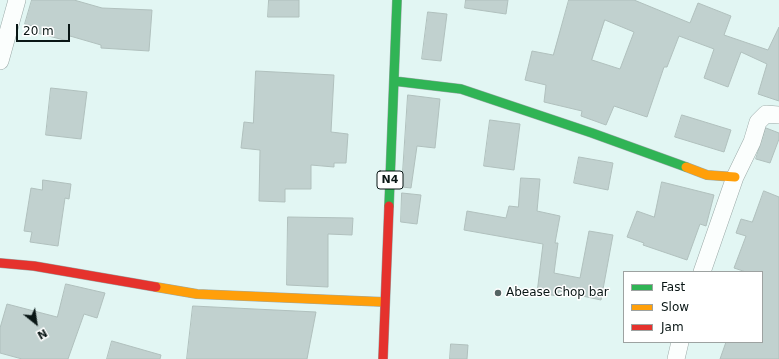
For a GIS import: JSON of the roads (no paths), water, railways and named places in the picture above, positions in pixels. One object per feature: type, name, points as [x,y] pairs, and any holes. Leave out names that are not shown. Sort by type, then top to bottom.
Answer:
[{"type":"main road","name":"N4","points":[[383,359],[398,0]]},
{"type":"main road","points":[[394,81],[461,88],[592,133],[707,175],[735,177]]},
{"type":"main road","points":[[0,263],[34,266],[197,294],[385,302]]},
{"type":"street","points":[[0,61],[17,0]]},
{"type":"street","points":[[702,271],[735,177],[752,142],[758,122],[766,114],[779,115]]},
{"type":"street","points":[[676,359],[680,343]]},
{"type":"place","name":"Abease Chop bar","points":[[498,293]]}]
